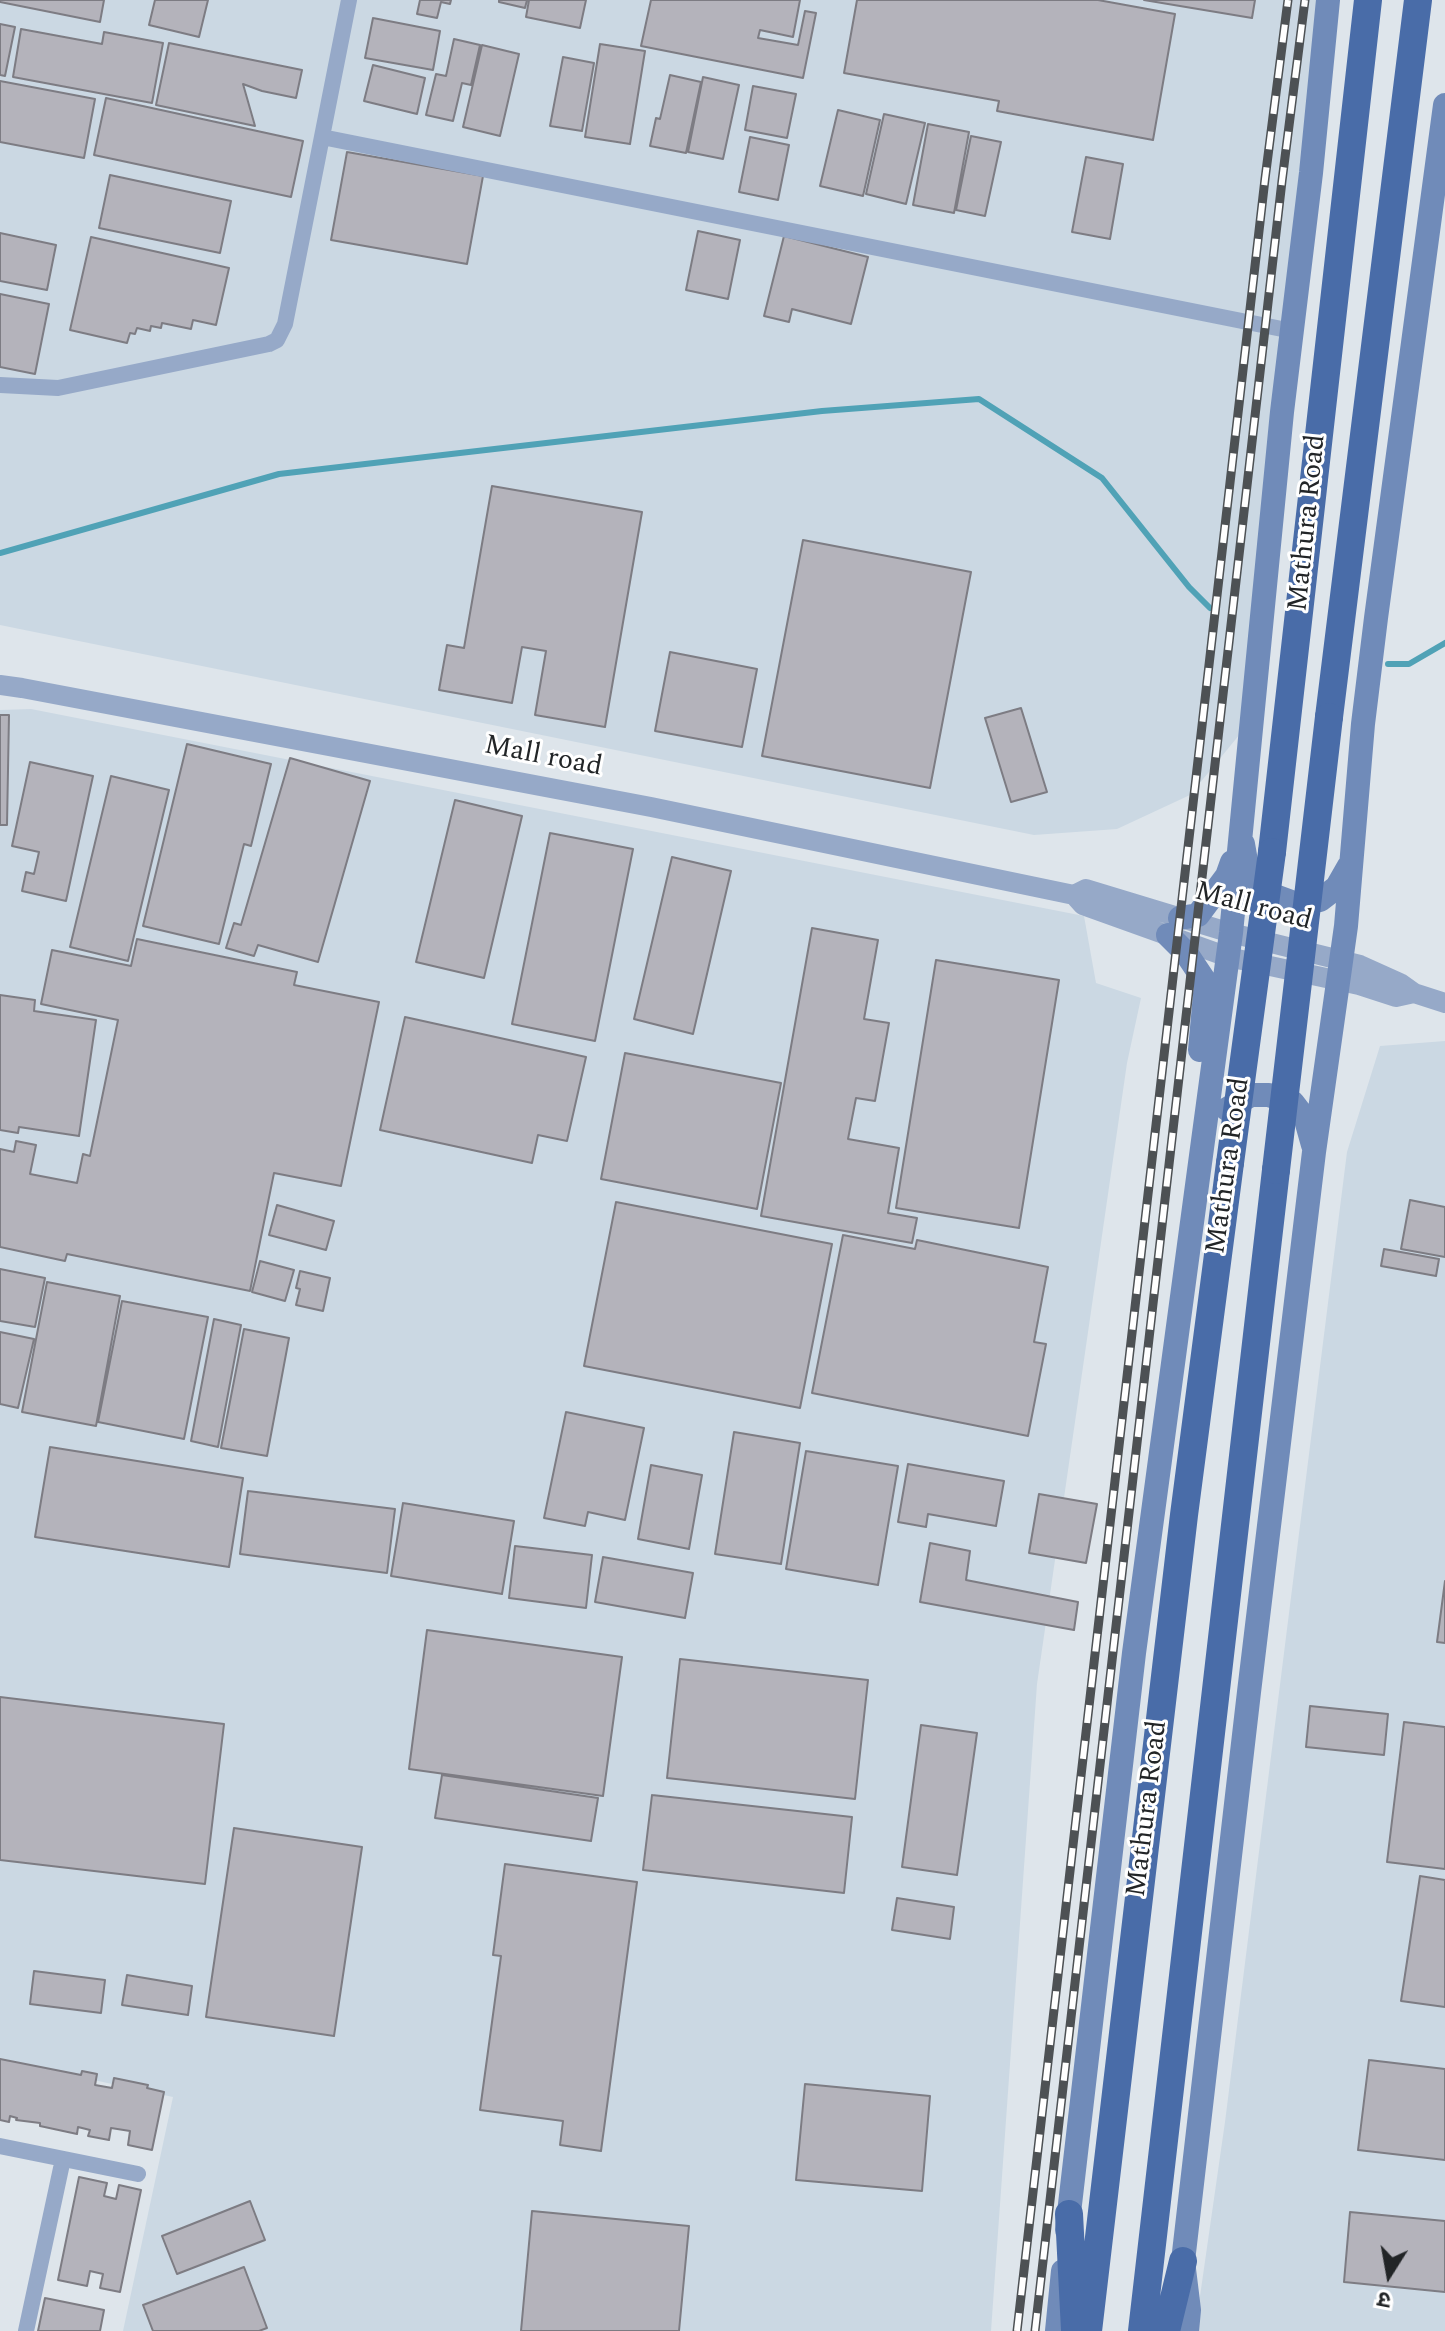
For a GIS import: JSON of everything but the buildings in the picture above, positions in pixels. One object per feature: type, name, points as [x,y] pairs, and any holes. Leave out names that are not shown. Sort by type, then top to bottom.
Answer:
[{"type":"highway","name":"Mathura Road","points":[[1088,2331],[1184,1515],[1272,852],[1368,0]]},
{"type":"highway","name":"Mathura Road","points":[[1142,2331],[1329,717],[1418,0]]},
{"type":"highway","points":[[1069,2214],[1075,2331]]},
{"type":"highway","points":[[1166,2331],[1183,2261]]},
{"type":"main road","points":[[1057,2331],[1134,1653],[1230,945],[1328,0]]},
{"type":"main road","points":[[1187,2331],[1189,2310],[1183,2261],[1314,1152],[1344,975],[1376,618],[1445,105]]},
{"type":"main road","points":[[1241,833],[1246,861],[1255,878],[1275,896],[1294,903],[1320,900],[1337,887],[1352,861]]},
{"type":"main road","points":[[1180,1319],[1174,1248],[1206,983],[1186,953],[1174,926],[1198,915],[1214,895],[1227,876],[1241,833]]},
{"type":"main road","points":[[1273,1493],[1311,1318],[1347,1025],[1344,975]]},
{"type":"main road","points":[[1204,1145],[1215,1123],[1229,1106],[1251,1095],[1269,1095],[1293,1103],[1306,1120],[1314,1152]]},
{"type":"street","points":[[0,385],[58,388],[277,340],[285,324],[349,0]]},
{"type":"street","points":[[322,137],[1292,331]]},
{"type":"street","name":"Mall road","points":[[0,685],[651,807],[1074,895],[1083,905],[1174,926],[1230,945],[1344,975],[1360,965],[1400,983],[1414,993],[1445,1003]]},
{"type":"street","points":[[0,2146],[138,2174]]},
{"type":"street","points":[[26,2331],[63,2159]]},
{"type":"shaded area","points":[[0,0],[1337,0],[1249,723],[1190,795],[1117,829],[1034,835],[0,625]]},
{"type":"shaded area","points":[[31,709],[1084,916],[1096,983],[1141,998],[1127,1063],[1037,1684],[991,2331],[123,2331],[173,2097],[0,2060],[0,710]]},
{"type":"shaded area","points":[[1445,1041],[1445,2331],[1195,2331],[1225,2122],[1347,1152],[1380,1046]]},
{"type":"waterway","points":[[0,553],[279,474],[822,411],[979,399],[1102,478],[1189,587],[1210,608]]},
{"type":"waterway","points":[[1388,664],[1409,664],[1445,643]]},
{"type":"railway","points":[[1017,2331],[1288,0]]},
{"type":"railway","points":[[1035,2331],[1305,0]]}]
